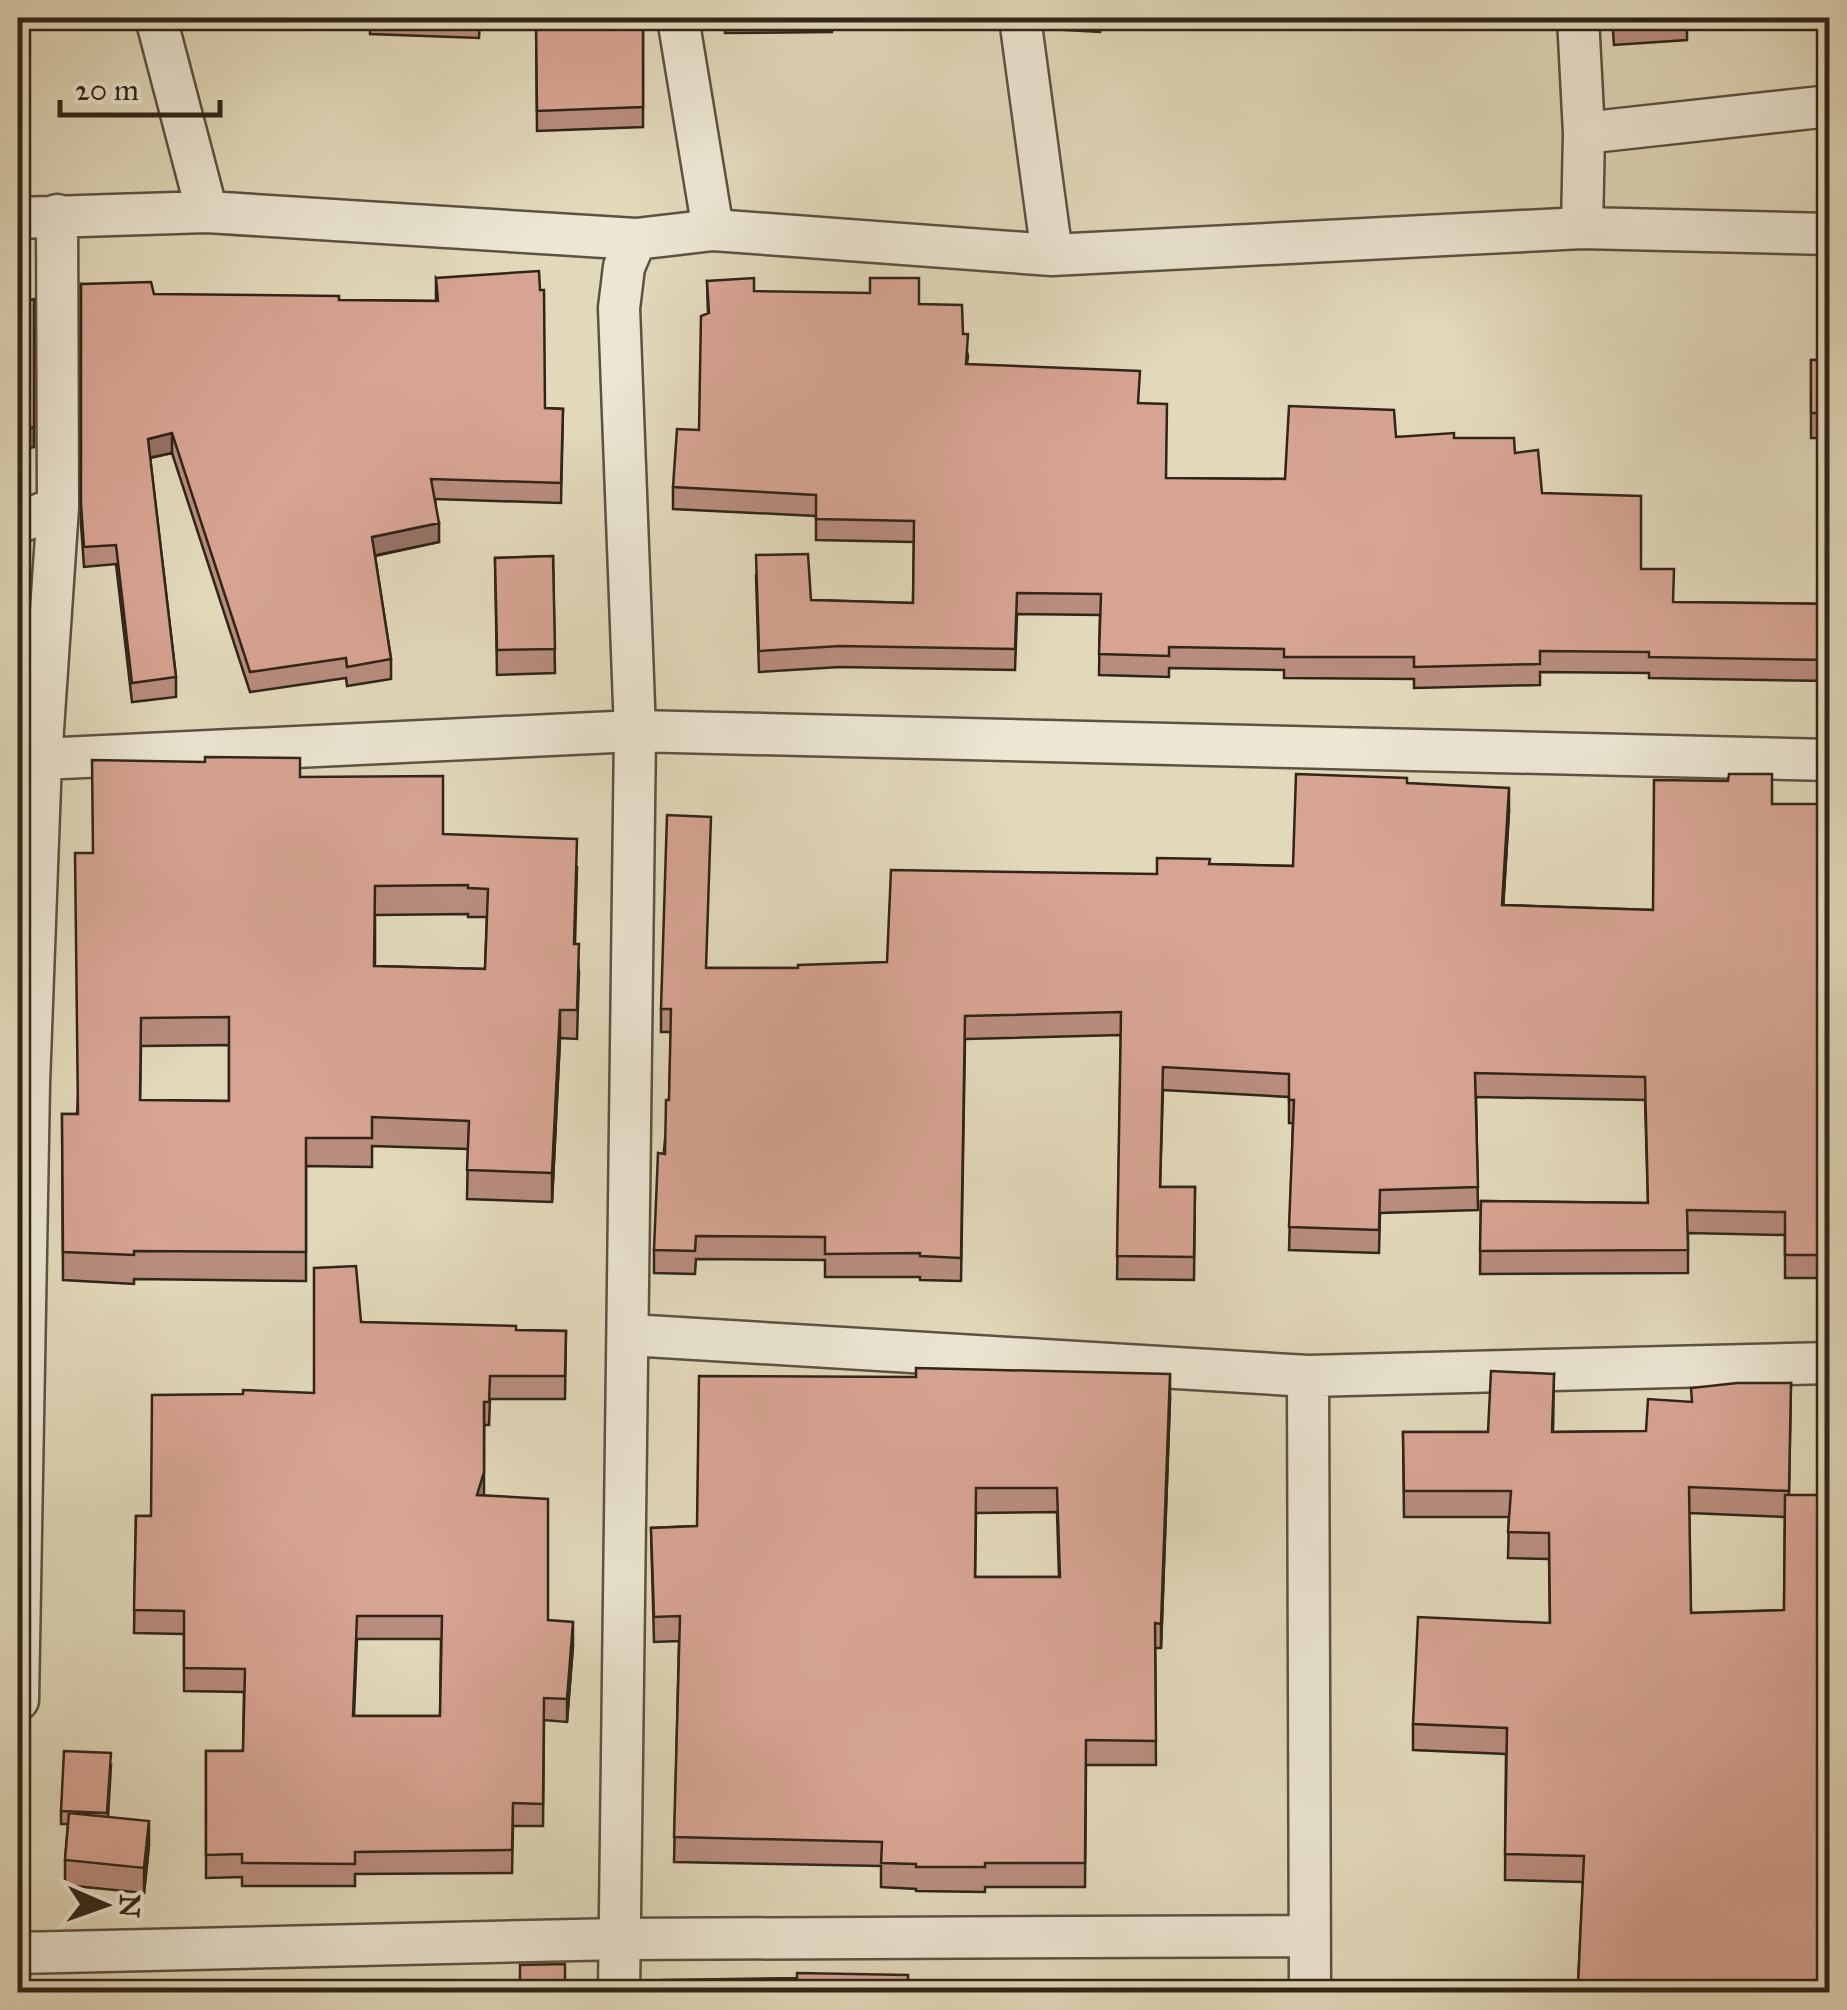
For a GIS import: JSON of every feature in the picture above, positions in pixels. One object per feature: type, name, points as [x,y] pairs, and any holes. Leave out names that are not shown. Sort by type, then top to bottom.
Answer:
[{"type":"street","points":[[156,18],[207,212]]},
{"type":"street","points":[[678,18],[713,230]]},
{"type":"street","points":[[1020,18],[1052,255]]},
{"type":"street","points":[[1578,18],[1584,132],[1582,228]]},
{"type":"street","points":[[1584,132],[1830,106]]},
{"type":"street","points":[[18,1700],[23,1086],[58,507],[37,216],[207,212],[636,239],[713,230],[1052,255],[1582,228],[1830,234]]},
{"type":"street","points":[[619,1992],[635,732],[619,308],[624,267],[636,239]]},
{"type":"street","points":[[18,523],[58,507]]},
{"type":"street","points":[[41,759],[635,732],[1830,760]]},
{"type":"street","points":[[630,1335],[1308,1376],[1830,1364]]},
{"type":"street","points":[[1308,1376],[1310,1992]]},
{"type":"street","points":[[18,1953],[619,1940],[1310,1936]]},
{"type":"building","points":[[536,18],[643,18],[643,107],[537,111]]},
{"type":"building","points":[[1613,18],[1687,18],[1687,23],[1614,28]]},
{"type":"building","points":[[539,271],[540,290],[544,290],[545,408],[563,409],[561,483],[431,479],[439,523],[372,537],[391,659],[347,667],[346,658],[250,672],[172,433],[148,439],[176,677],[132,683],[116,545],[84,547],[81,284],[151,282],[154,294],[438,301],[436,278]]},
{"type":"building","points":[[754,278],[754,291],[870,293],[870,278],[919,278],[919,304],[962,305],[963,334],[968,334],[966,364],[1140,371],[1138,403],[1167,404],[1166,478],[1285,479],[1289,406],[1394,410],[1396,437],[1454,433],[1454,438],[1514,438],[1515,453],[1538,450],[1542,493],[1641,496],[1641,569],[1674,569],[1673,602],[1830,604],[1830,660],[1540,651],[1540,664],[1414,667],[1414,657],[1284,657],[1284,649],[1169,647],[1169,656],[1099,654],[1101,594],[1017,593],[1015,649],[840,646],[759,651],[756,555],[808,554],[811,600],[913,603],[914,521],[816,519],[816,495],[673,487],[677,429],[699,430],[701,316],[709,313],[707,281]]},
{"type":"building","points":[[34,299],[34,427],[18,431],[18,303]]},
{"type":"building","points":[[1811,360],[1830,360],[1830,413],[1811,413]]},
{"type":"building","points":[[553,556],[555,649],[497,650],[495,558]]},
{"type":"building","points":[[25,560],[26,607],[18,610],[18,561]]},
{"type":"building","points":[[205,757],[300,758],[300,777],[443,776],[443,834],[577,839],[577,1010],[560,1010],[552,1173],[467,1170],[469,1121],[372,1117],[372,1138],[306,1138],[306,1252],[63,1252],[62,1114],[78,1114],[75,853],[93,853],[92,760],[205,762]],"holes":[[[468,885],[488,889],[485,969],[374,966],[375,886]],[[229,1017],[229,1101],[140,1100],[141,1018]]]},
{"type":"building","points":[[1296,774],[1407,778],[1407,783],[1509,788],[1502,905],[1653,910],[1654,780],[1728,781],[1729,774],[1772,774],[1772,804],[1824,804],[1823,894],[1830,894],[1830,1255],[1785,1255],[1785,1212],[1687,1210],[1688,1250],[1480,1251],[1481,1201],[1648,1203],[1645,1077],[1475,1073],[1478,1187],[1380,1190],[1379,1230],[1289,1227],[1294,1100],[1289,1100],[1289,1074],[1163,1067],[1160,1187],[1195,1187],[1194,1257],[1117,1256],[1121,1012],[965,1016],[961,1258],[920,1253],[825,1254],[825,1237],[696,1236],[695,1251],[654,1250],[658,1153],[665,1154],[669,1100],[671,1009],[661,1009],[667,815],[711,817],[706,968],[798,968],[887,962],[891,870],[1157,874],[1157,858],[1293,866]]},
{"type":"building","points":[[356,1266],[361,1322],[566,1331],[565,1376],[490,1376],[489,1402],[484,1402],[484,1472],[477,1495],[548,1499],[548,1620],[573,1622],[567,1699],[544,1698],[543,1804],[513,1803],[512,1850],[355,1852],[355,1864],[242,1863],[242,1854],[206,1855],[206,1751],[243,1751],[245,1669],[184,1668],[184,1611],[134,1610],[136,1516],[151,1516],[152,1395],[243,1394],[243,1390],[314,1393],[314,1268]],"holes":[[[357,1616],[442,1616],[440,1716],[353,1716]]]},
{"type":"building","points":[[916,1368],[1170,1374],[1161,1624],[1155,1623],[1156,1741],[1086,1740],[1085,1863],[916,1867],[881,1863],[882,1842],[674,1837],[680,1616],[654,1617],[651,1528],[697,1526],[699,1376],[916,1377]],"holes":[[[976,1488],[1057,1488],[1060,1577],[975,1577]]]},
{"type":"building","points":[[1491,1371],[1554,1374],[1552,1432],[1646,1431],[1648,1399],[1692,1402],[1691,1388],[1791,1383],[1789,1491],[1689,1487],[1691,1613],[1784,1610],[1785,1495],[1830,1495],[1830,1992],[1463,1992],[1464,1980],[1578,1985],[1584,1856],[1505,1854],[1507,1728],[1413,1724],[1418,1617],[1550,1623],[1549,1533],[1508,1532],[1511,1491],[1404,1491],[1403,1432],[1488,1432]]},
{"type":"building","points":[[64,1751],[111,1753],[107,1813],[61,1811]]},
{"type":"building","points":[[69,1813],[149,1821],[144,1868],[65,1860]]},
{"type":"building","points":[[565,1964],[565,1992],[520,1992],[520,1965]]},
{"type":"building","points":[[797,1973],[908,1975],[908,1990],[939,1992],[663,1992],[663,1980],[797,1978]]},
{"type":"building","points":[[407,1980],[409,1992],[53,1992],[53,1988]]}]
